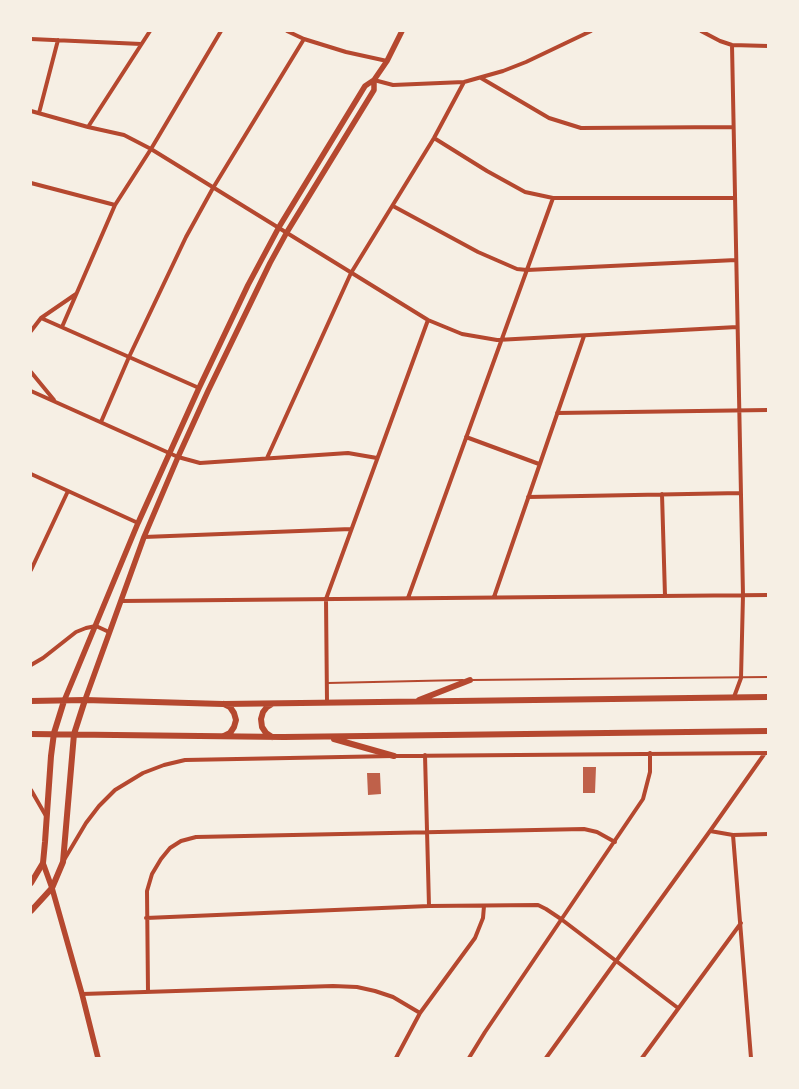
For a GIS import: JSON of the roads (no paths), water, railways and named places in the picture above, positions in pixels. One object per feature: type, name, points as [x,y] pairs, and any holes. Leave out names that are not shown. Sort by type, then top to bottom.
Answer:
[{"type":"main road","points":[[414,702],[470,680]]},
{"type":"main road","points":[[31,701],[85,700],[274,704],[327,702],[768,697]]},
{"type":"main road","points":[[31,911],[52,888],[63,862],[74,734],[85,700]]},
{"type":"main road","points":[[31,883],[43,863],[50,763],[54,733],[64,701]]},
{"type":"main road","points":[[223,704],[230,707],[236,720],[230,733],[224,736]]},
{"type":"main road","points":[[272,737],[266,733],[262,727],[261,719],[263,712],[267,707],[274,704]]},
{"type":"main road","points":[[31,734],[54,733],[327,737],[768,731]]},
{"type":"main road","points":[[327,737],[394,756]]},
{"type":"street","points":[[88,127],[150,31]]},
{"type":"street","points":[[62,327],[115,205],[151,149],[221,31]]},
{"type":"street","points":[[287,31],[304,39],[346,52],[387,60]]},
{"type":"street","points":[[64,701],[138,523],[199,388],[248,285],[279,227],[365,86],[374,80],[387,60],[402,31]]},
{"type":"street","points":[[374,80],[393,85],[464,82],[481,78],[526,62],[591,31]]},
{"type":"street","points":[[701,31],[720,41],[732,45],[768,46]]},
{"type":"street","points":[[31,38],[141,44]]},
{"type":"street","points":[[101,422],[129,356],[186,237],[213,188],[304,39]]},
{"type":"street","points":[[39,113],[58,40]]},
{"type":"street","points":[[732,45],[743,595],[741,678],[734,697]]},
{"type":"street","points":[[481,78],[549,118],[581,128],[733,127]]},
{"type":"street","points":[[85,700],[144,537],[178,457],[257,288],[287,232],[374,90],[374,80]]},
{"type":"street","points":[[267,458],[351,273],[434,138],[464,82]]},
{"type":"street","points":[[31,111],[88,127],[124,135],[151,149],[428,320],[462,334],[477,338],[501,340],[737,327]]},
{"type":"street","points":[[434,138],[487,171],[525,192],[553,198],[735,198]]},
{"type":"street","points":[[31,183],[115,205]]},
{"type":"street","points":[[408,598],[553,198]]},
{"type":"street","points":[[393,206],[478,252],[517,268],[527,270],[736,260]]},
{"type":"street","points":[[31,331],[41,318],[77,293]]},
{"type":"street","points":[[41,318],[199,388]]},
{"type":"street","points":[[327,702],[326,599],[428,320]]},
{"type":"street","points":[[494,597],[584,336]]},
{"type":"street","points":[[31,372],[56,402]]},
{"type":"street","points":[[31,391],[178,457],[200,463],[348,453],[377,458]]},
{"type":"street","points":[[557,413],[768,410]]},
{"type":"street","points":[[466,436],[539,464]]},
{"type":"street","points":[[31,474],[138,523]]},
{"type":"street","points":[[31,570],[68,491]]},
{"type":"street","points":[[528,497],[741,493]]},
{"type":"street","points":[[662,494],[665,596]]},
{"type":"street","points":[[144,537],[351,529]]},
{"type":"street","points":[[121,601],[768,595]]},
{"type":"street","points":[[31,665],[43,658],[76,632],[96,626],[109,632]]},
{"type":"street","points":[[469,1058],[561,919],[615,842],[643,798],[650,772],[650,753]]},
{"type":"street","points":[[63,862],[86,824],[104,801],[127,782],[143,773],[164,765],[186,760],[425,755],[767,753]]},
{"type":"street","points":[[546,1058],[767,753]]},
{"type":"street","points":[[425,755],[430,906]]},
{"type":"street","points":[[31,790],[47,818]]},
{"type":"street","points":[[148,992],[146,918],[147,892],[152,874],[161,859],[170,848],[181,841],[196,837],[584,829],[597,832],[615,842]]},
{"type":"street","points":[[710,831],[733,835],[768,834]]},
{"type":"street","points":[[733,835],[751,1058]]},
{"type":"street","points":[[43,863],[52,888],[82,994],[98,1058]]},
{"type":"street","points":[[146,918],[430,906],[538,905],[561,919],[678,1008]]},
{"type":"street","points":[[396,1058],[420,1013],[475,938],[482,918],[484,906]]},
{"type":"street","points":[[642,1058],[741,923]]},
{"type":"street","points":[[82,994],[333,986],[357,987],[393,997],[420,1013]]},
{"type":"lane","points":[[326,683],[470,680],[768,678]]}]
